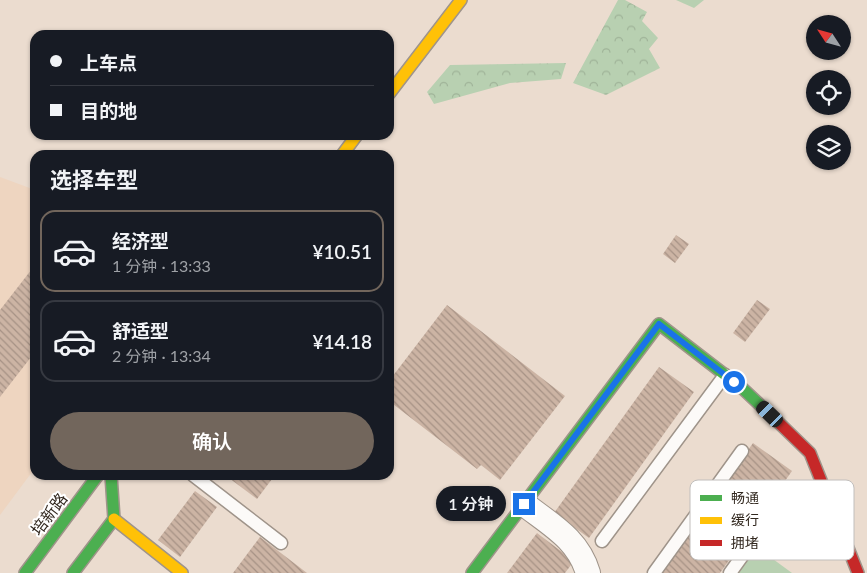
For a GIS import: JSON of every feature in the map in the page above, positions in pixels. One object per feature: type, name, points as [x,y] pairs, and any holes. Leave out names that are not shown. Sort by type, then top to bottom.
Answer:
[{"type":"main road","points":[[394,87],[461,0]]},
{"type":"main road","points":[[472,573],[659,324],[725,375],[810,453],[821,480]]},
{"type":"main road","name":"培新路","points":[[25,573],[94,480]]},
{"type":"main road","points":[[73,573],[114,519],[111,480]]},
{"type":"main road","points":[[114,519],[182,573]]},
{"type":"main road","points":[[853,560],[858,573]]},
{"type":"street","points":[[524,504],[572,542],[582,569]]},
{"type":"lane","points":[[602,541],[725,375]]},
{"type":"lane","points":[[721,480],[742,451]]},
{"type":"lane","points":[[199,480],[281,543]]},
{"type":"lane","points":[[654,573],[690,523]]},
{"type":"lane","points":[[730,573],[740,560]]},
{"type":"shaded area","points":[[0,177],[30,188],[30,475],[0,515]]},
{"type":"green space","points":[[618,0],[625,0],[647,12],[642,21],[658,38],[649,49],[660,68],[606,95],[573,83]]},
{"type":"green space","points":[[676,0],[704,0],[694,8]]},
{"type":"green space","points":[[566,63],[561,79],[510,83],[434,104],[427,92],[450,65]]},
{"type":"green space","points":[[745,560],[774,560],[792,573],[736,573]]},
{"type":"building","points":[[676,235],[689,244],[675,263],[663,254]]},
{"type":"building","points":[[30,271],[30,358],[0,397],[0,310]]},
{"type":"building","points":[[757,300],[770,309],[745,342],[733,333]]},
{"type":"building","points":[[447,305],[565,396],[500,480],[481,465],[477,469],[394,405],[394,374]]},
{"type":"building","points":[[659,367],[694,392],[589,538],[554,513]]},
{"type":"building","points":[[753,443],[792,471],[786,480],[727,480]]},
{"type":"building","points":[[232,480],[271,480],[257,499]]},
{"type":"building","points":[[195,491],[217,507],[180,557],[158,540]]},
{"type":"building","points":[[537,533],[574,561],[565,573],[507,573]]},
{"type":"building","points":[[690,533],[690,560],[729,560],[720,573],[662,573]]},
{"type":"building","points":[[260,537],[307,573],[233,573]]},
{"type":"traffic: fast","points":[[472,573],[659,324],[742,388],[777,421]]},
{"type":"traffic: fast","points":[[25,573],[94,480]]},
{"type":"traffic: fast","points":[[73,573],[114,519],[111,480]]},
{"type":"traffic: slow","points":[[394,87],[461,0]]},
{"type":"traffic: slow","points":[[346,150],[353,140]]},
{"type":"traffic: slow","points":[[114,519],[182,573]]},
{"type":"traffic: jam","points":[[777,421],[810,453],[821,480]]},
{"type":"traffic: jam","points":[[853,560],[858,573]]},
{"type":"route","points":[[524,504],[659,324],[734,382]]}]
